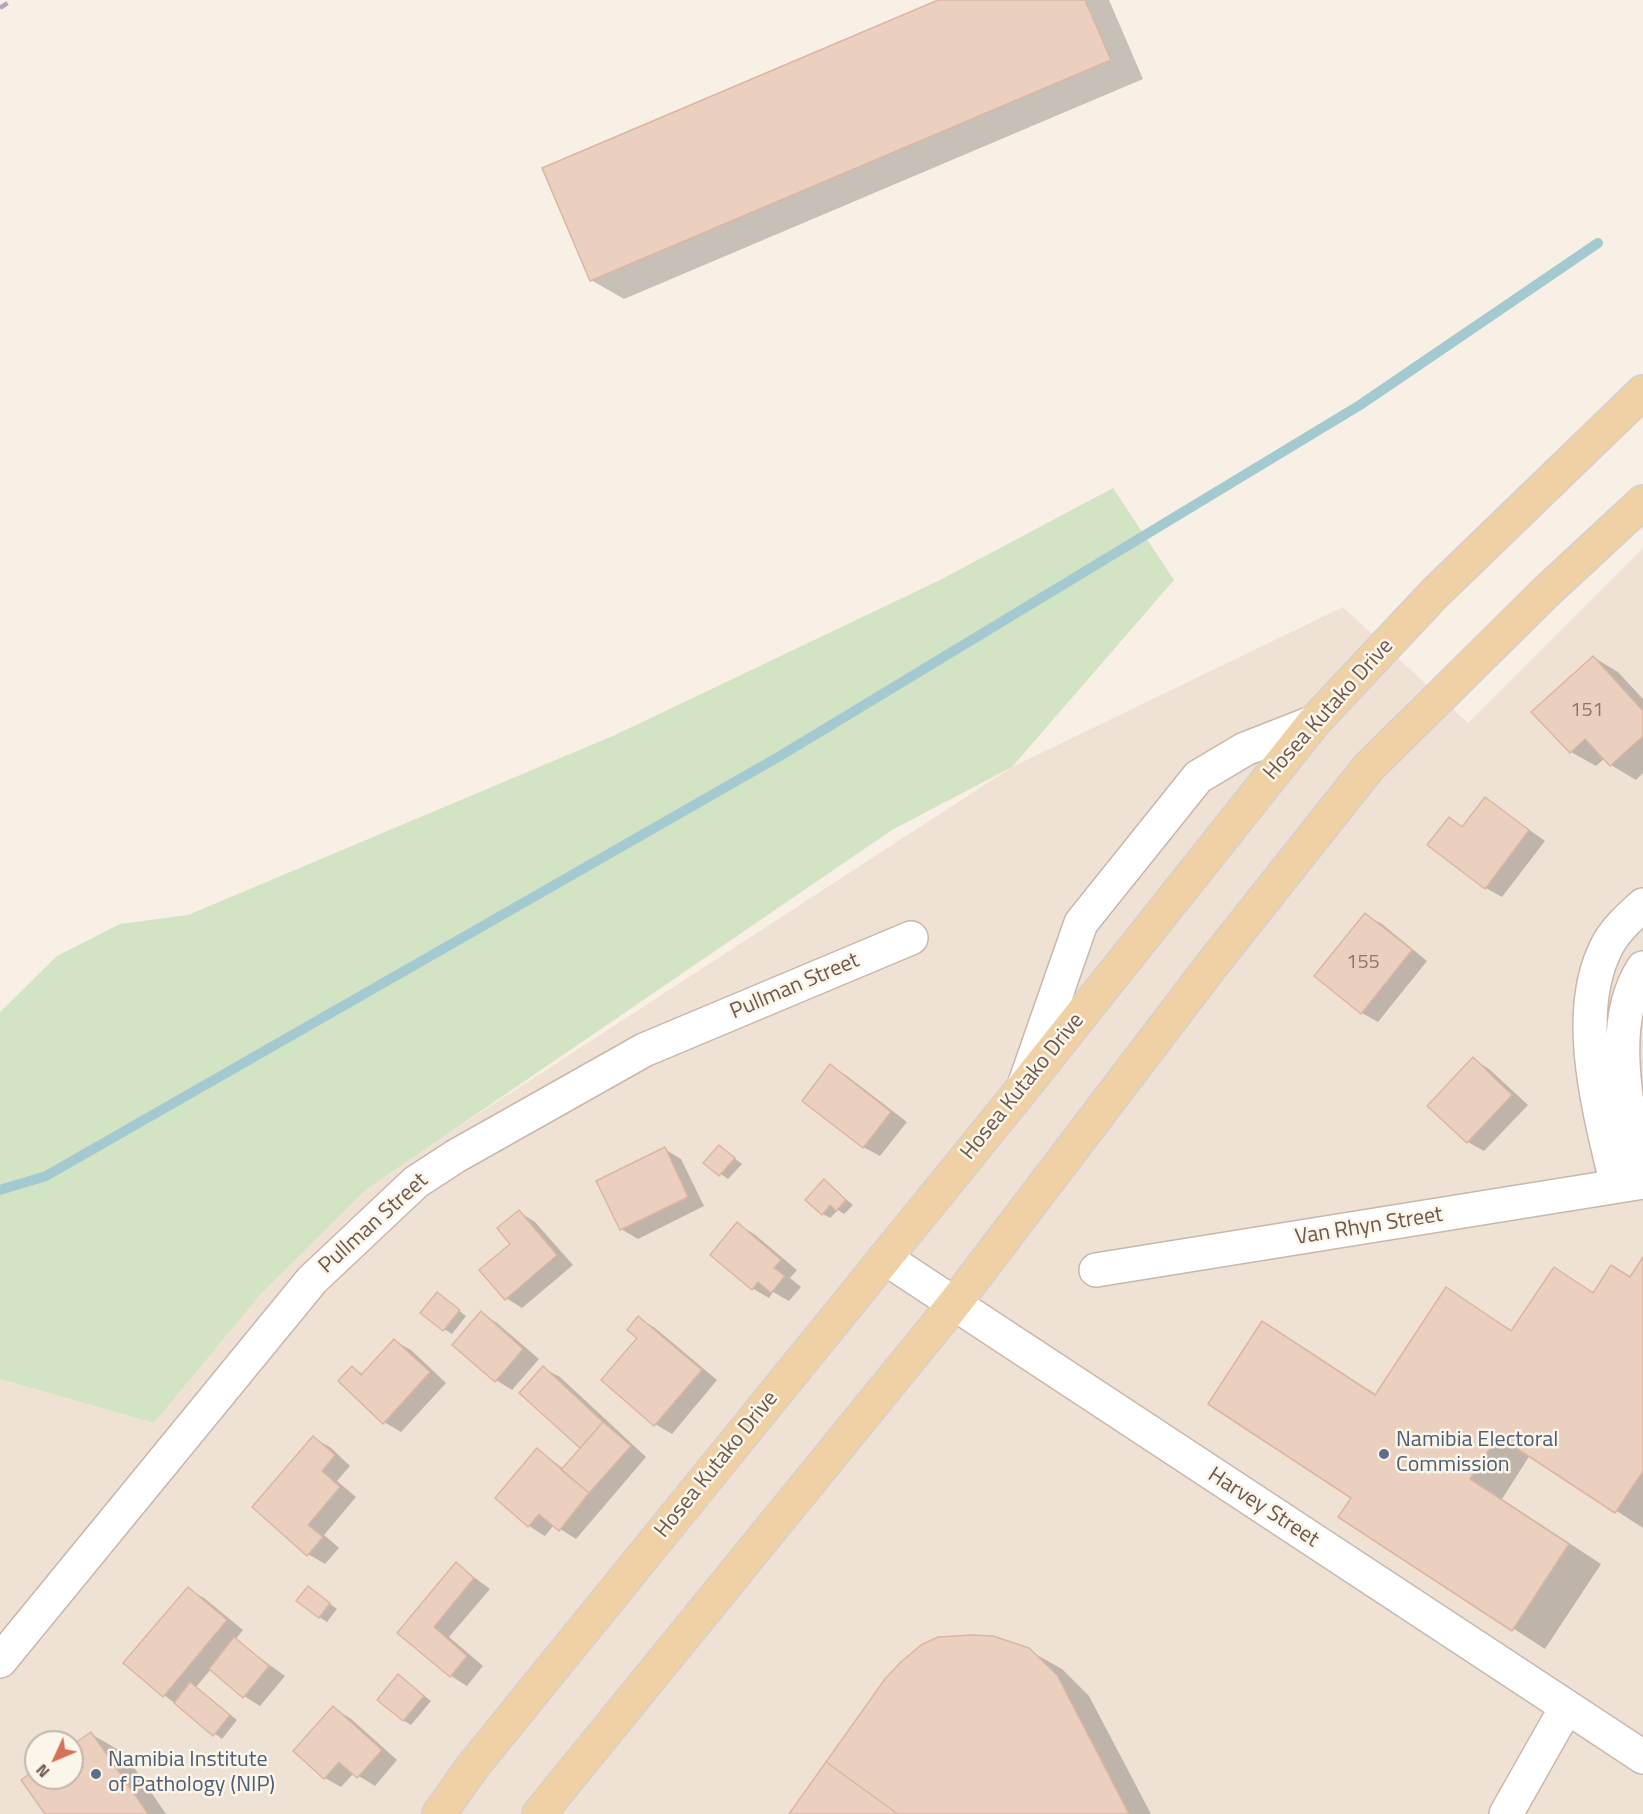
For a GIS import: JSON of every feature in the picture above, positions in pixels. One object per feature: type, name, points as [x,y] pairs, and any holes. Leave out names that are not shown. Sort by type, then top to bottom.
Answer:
[{"type":"main road","name":"Hosea Kutako Drive","points":[[439,1814],[473,1766],[1023,1088],[1216,841],[1314,722],[1435,593],[1643,392]]},
{"type":"main road","points":[[539,1814],[954,1304],[1211,966],[1368,768],[1547,591],[1643,502]]},
{"type":"street","points":[[1023,1088],[1081,923],[1198,777],[1245,748],[1314,722]]},
{"type":"street","points":[[1634,1183],[1600,1112],[1592,1055],[1591,998],[1598,966],[1608,945],[1643,905]]},
{"type":"street","name":"Pullman Street","points":[[0,1661],[312,1280],[416,1182],[456,1156],[644,1050],[911,938]]},
{"type":"street","points":[[1634,1183],[1623,1053],[1629,993],[1643,968]]},
{"type":"street","name":"Van Rhyn Street","points":[[1096,1270],[1634,1183]]},
{"type":"street","name":"Harvey Street","points":[[885,1258],[1643,1757]]},
{"type":"street","points":[[1506,1814],[1566,1708]]},
{"type":"shaded area","points":[[1643,548],[1643,1814],[0,1814],[0,1379],[154,1423],[261,1294],[367,1189],[446,1135],[1012,767],[1343,607],[1468,723]]},
{"type":"green space","points":[[1113,488],[1174,580],[1012,767],[892,830],[367,1189],[261,1294],[154,1423],[0,1379],[0,1012],[57,956],[120,924],[188,915],[615,735],[940,580]]},
{"type":"building","points":[[938,0],[1085,0],[1111,60],[590,281],[542,168]]},
{"type":"building","points":[[1593,656],[1643,711],[1643,736],[1610,766],[1585,739],[1570,753],[1531,712]]},
{"type":"building","points":[[1485,797],[1529,830],[1485,889],[1427,845],[1449,817],[1462,827]]},
{"type":"building","points":[[1365,913],[1412,950],[1361,1014],[1314,976]]},
{"type":"building","points":[[1473,1057],[1512,1095],[1467,1143],[1427,1106]]},
{"type":"building","points":[[830,1064],[891,1112],[863,1148],[802,1101]]},
{"type":"building","points":[[719,1145],[735,1158],[719,1176],[703,1163]]},
{"type":"building","points":[[665,1147],[688,1197],[620,1230],[596,1181]]},
{"type":"building","points":[[824,1179],[846,1200],[836,1211],[830,1205],[822,1215],[805,1200]]},
{"type":"building","points":[[519,1210],[557,1255],[505,1300],[479,1270],[510,1244],[497,1228]]},
{"type":"building","points":[[737,1222],[781,1260],[774,1268],[785,1276],[771,1293],[758,1282],[752,1290],[710,1255]]},
{"type":"building","name":"Namibia Electoral Commission","points":[[1643,1257],[1643,1471],[1615,1513],[1498,1436],[1470,1479],[1569,1544],[1512,1631],[1338,1517],[1351,1498],[1208,1404],[1262,1321],[1375,1395],[1446,1287],[1511,1331],[1554,1267],[1593,1293],[1611,1265],[1630,1277]]},
{"type":"building","points":[[437,1292],[460,1310],[443,1331],[420,1313]]},
{"type":"building","points":[[481,1311],[523,1349],[495,1382],[452,1345]]},
{"type":"building","points":[[638,1316],[702,1370],[654,1426],[601,1380],[637,1338],[627,1330]]},
{"type":"building","points":[[394,1339],[430,1372],[383,1424],[338,1381],[352,1366],[361,1375]]},
{"type":"building","points":[[543,1366],[603,1422],[580,1448],[519,1393]]},
{"type":"building","points":[[603,1422],[631,1446],[589,1493],[561,1470]]},
{"type":"building","points":[[313,1436],[335,1455],[322,1471],[340,1487],[308,1525],[323,1537],[307,1556],[252,1507]]},
{"type":"building","points":[[537,1448],[589,1493],[559,1531],[539,1514],[528,1527],[495,1498]]},
{"type":"building","points":[[456,1562],[474,1578],[434,1627],[467,1656],[450,1677],[397,1633]]},
{"type":"building","points":[[308,1586],[330,1603],[319,1618],[296,1601]]},
{"type":"building","points":[[188,1587],[227,1620],[163,1697],[123,1663]]},
{"type":"building","points":[[993,1636],[1029,1648],[1057,1675],[1129,1814],[898,1814],[826,1762],[885,1679],[901,1662],[921,1645],[938,1637]]},
{"type":"building","points":[[234,1637],[269,1666],[243,1698],[209,1669]]},
{"type":"building","points":[[398,1674],[424,1696],[403,1721],[377,1700]]},
{"type":"building","points":[[190,1682],[230,1715],[213,1736],[174,1703]]},
{"type":"building","points":[[333,1706],[382,1750],[357,1778],[339,1762],[324,1779],[293,1751]]},
{"type":"building","name":"Namibia Institute of Pathology (NIP)","points":[[91,1732],[148,1814],[45,1814],[28,1790],[84,1790],[84,1737]]},
{"type":"building","points":[[826,1762],[898,1814],[789,1814]]},
{"type":"waterway","points":[[0,1190],[46,1176],[780,756],[1360,405],[1598,243]]},
{"type":"railway","points":[[0,8],[12,0]]},
{"type":"place","name":"Namibia Electoral Commission","points":[[1384,1454]]},
{"type":"place","name":"Namibia Institute of Pathology (NIP)","points":[[96,1774]]}]
